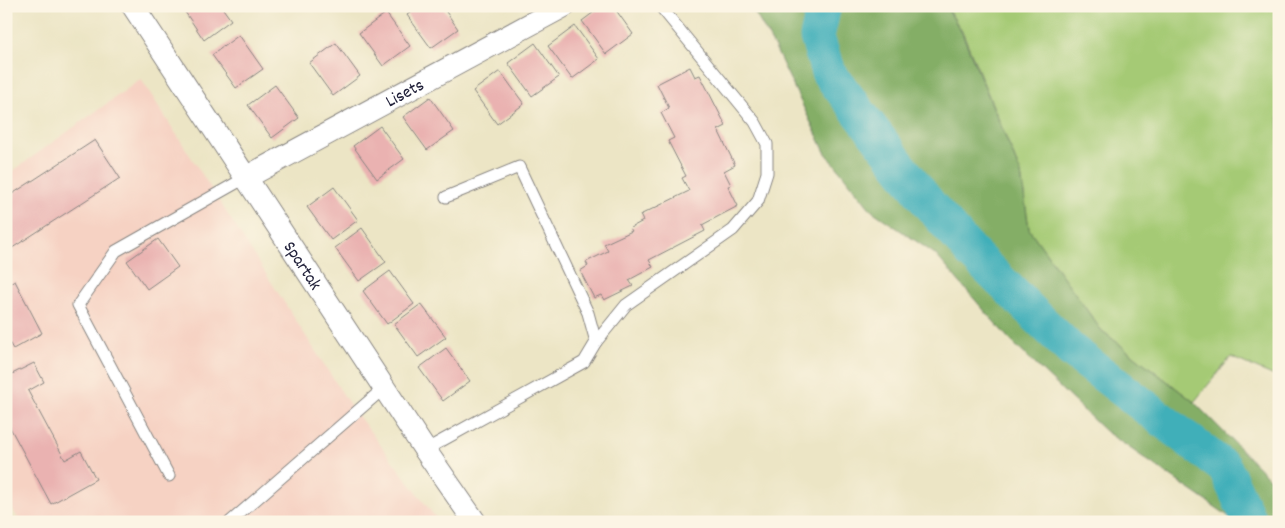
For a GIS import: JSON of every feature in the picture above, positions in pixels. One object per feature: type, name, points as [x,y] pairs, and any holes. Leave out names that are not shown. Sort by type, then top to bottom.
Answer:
[{"type":"street","name":"Spartak","points":[[132,6],[425,450],[475,522]]},
{"type":"street","name":"Lisets","points":[[246,178],[564,6]]},
{"type":"lane","points":[[425,450],[584,362],[596,342],[626,305],[733,230],[758,201],[767,173],[767,144],[755,122],[660,6]]},
{"type":"lane","points":[[446,197],[519,167],[588,313],[596,342]]},
{"type":"lane","points":[[169,476],[78,305],[116,252],[246,178]]},
{"type":"lane","points":[[230,522],[384,388]]},
{"type":"shaded area","points":[[141,79],[350,405],[439,522],[20,522],[6,498],[6,176]]},
{"type":"green space","points":[[751,6],[946,6],[962,33],[1021,174],[1029,229],[1101,330],[1194,402],[1274,483],[1279,491],[1279,522],[1237,522],[1105,431],[1010,340],[935,254],[872,211],[825,152],[775,48]]},
{"type":"green space","points":[[946,6],[1279,6],[1279,378],[1231,357],[1194,402],[1101,330],[1029,229],[1021,174],[963,33]]},
{"type":"building","points":[[181,6],[221,6],[231,20],[204,40]]},
{"type":"building","points":[[419,6],[442,6],[458,29],[431,48],[407,15]]},
{"type":"building","points":[[602,6],[613,6],[633,34],[606,54],[582,21]]},
{"type":"building","points":[[386,13],[410,46],[383,66],[359,33]]},
{"type":"building","points":[[575,26],[599,59],[572,79],[548,46]]},
{"type":"building","points":[[239,35],[263,69],[236,88],[212,55]]},
{"type":"building","points":[[336,43],[360,76],[333,96],[309,63]]},
{"type":"building","points":[[535,43],[559,77],[532,96],[508,63]]},
{"type":"building","points":[[690,67],[695,77],[700,75],[726,126],[718,130],[735,165],[724,171],[731,185],[728,186],[738,206],[702,225],[705,231],[649,260],[653,267],[629,280],[633,286],[604,300],[601,295],[594,298],[580,271],[588,266],[586,262],[608,251],[604,244],[632,231],[630,228],[643,221],[640,215],[689,191],[682,178],[686,176],[668,141],[674,138],[661,113],[669,108],[657,84]]},
{"type":"building","points":[[500,71],[524,104],[497,124],[473,91]]},
{"type":"building","points":[[275,85],[299,118],[272,138],[248,105]]},
{"type":"building","points":[[430,97],[454,131],[427,150],[403,117]]},
{"type":"building","points":[[380,126],[404,159],[377,179],[353,146]]},
{"type":"building","points":[[95,140],[120,178],[6,252],[6,198]]},
{"type":"building","points":[[334,187],[358,220],[331,240],[307,207]]},
{"type":"building","points":[[362,228],[386,262],[359,281],[335,248]]},
{"type":"building","points":[[158,239],[178,267],[147,289],[127,261]]},
{"type":"building","points":[[390,271],[414,304],[387,324],[363,291]]},
{"type":"building","points":[[15,281],[42,333],[13,349],[6,337],[6,286]]},
{"type":"building","points":[[421,304],[446,337],[418,357],[394,324]]},
{"type":"building","points":[[446,348],[470,381],[443,401],[419,368]]},
{"type":"building","points":[[34,363],[44,382],[28,391],[65,460],[81,451],[96,479],[51,504],[6,420],[6,377]]},
{"type":"waterway","points":[[824,6],[817,37],[828,72],[929,204],[971,252],[1071,350],[1225,468],[1250,522]]}]
